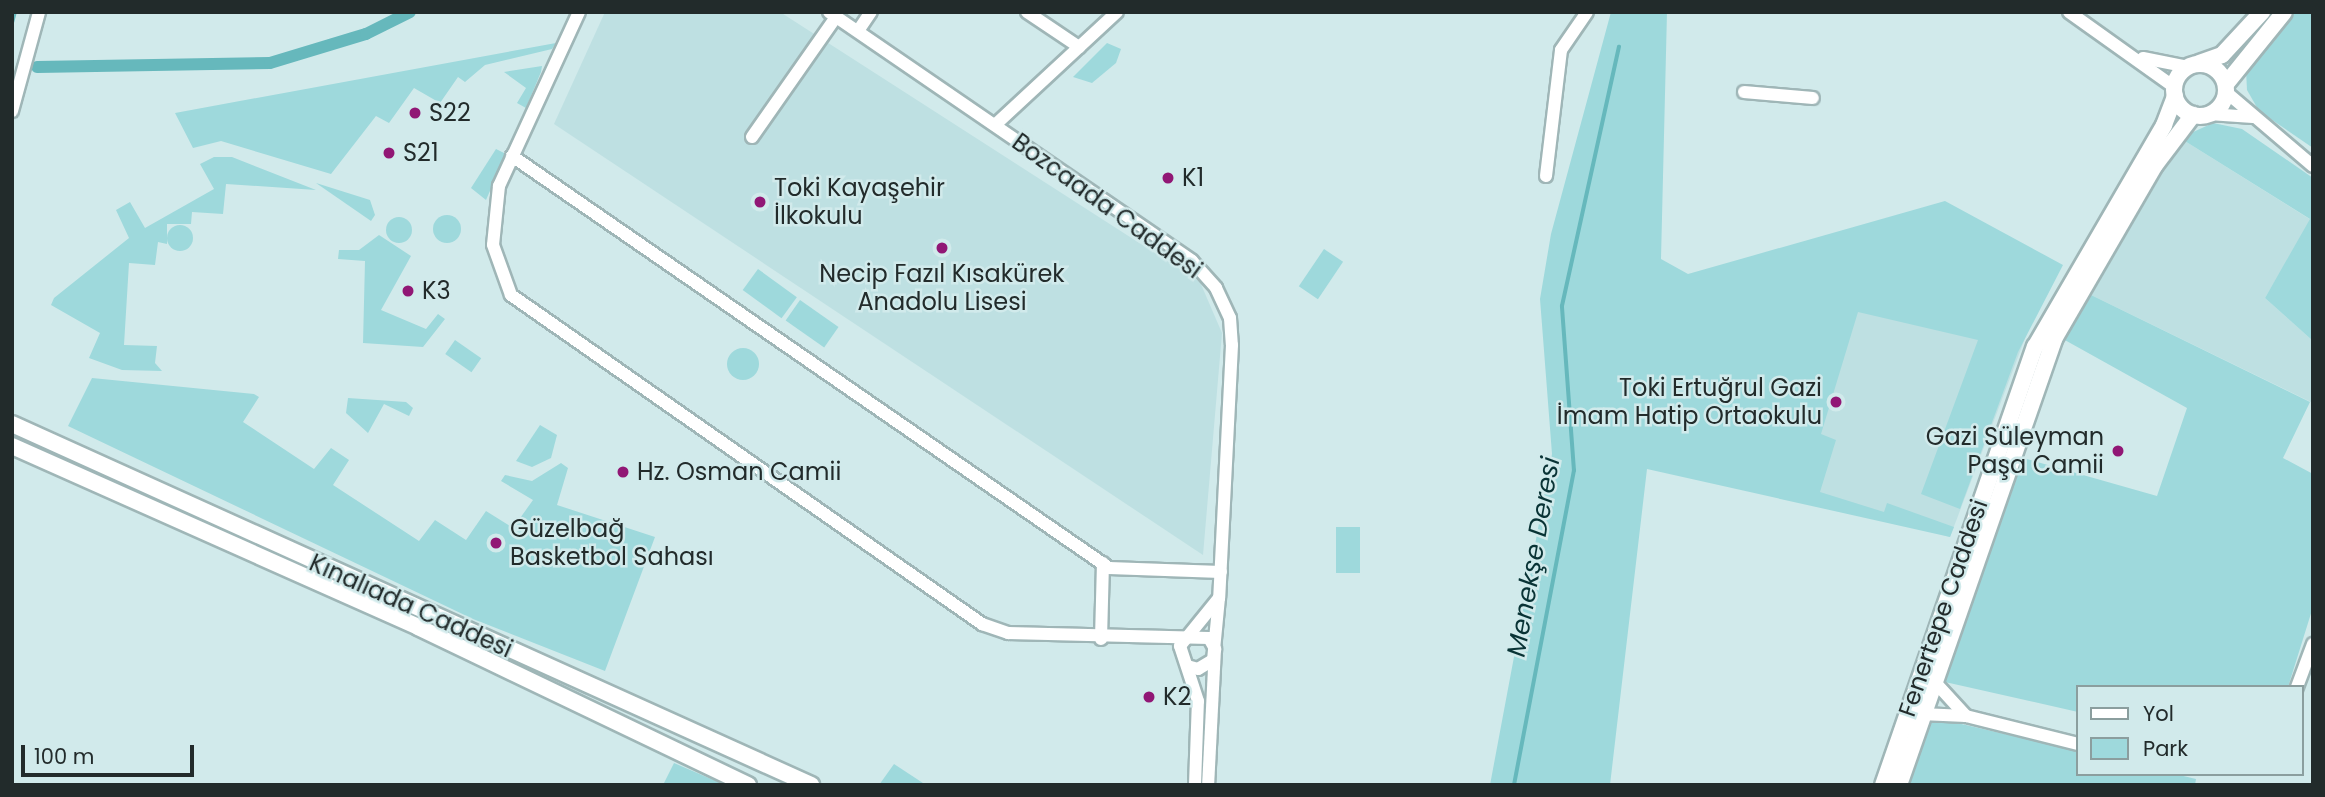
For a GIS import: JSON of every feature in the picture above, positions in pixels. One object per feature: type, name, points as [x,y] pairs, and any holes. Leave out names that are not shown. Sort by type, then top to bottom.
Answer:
[{"type":"main road","points":[[2193,65],[2222,55],[2262,12]]},
{"type":"main road","points":[[2193,65],[2218,71],[2226,88],[2284,12]]},
{"type":"main road","name":"Fenertepe Caddesi","points":[[1883,785],[2035,347],[2165,125],[2175,92],[2193,65]]},
{"type":"main road","name":"Fenertepe Caddesi","points":[[1899,785],[1933,680],[2054,339],[2155,165],[2226,88]]},
{"type":"main road","points":[[2175,92],[2201,115]]},
{"type":"main road","name":"Kınalıada Caddesi","points":[[12,424],[811,785]]},
{"type":"main road","name":"Kınalıada Caddesi","points":[[12,446],[418,627],[748,785]]},
{"type":"street","points":[[12,111],[39,12]]},
{"type":"street","points":[[579,12],[512,156],[494,209],[493,245],[503,281],[524,310],[982,624],[1008,633],[1101,639],[1186,636],[1209,638],[1215,655],[1204,668],[1187,666]]},
{"type":"street","points":[[858,32],[871,12]]},
{"type":"street","points":[[1027,12],[1079,47]]},
{"type":"street","points":[[995,125],[1118,12]]},
{"type":"street","points":[[1546,176],[1562,50],[1587,12]]},
{"type":"street","points":[[2069,12],[2136,55],[2175,92]]},
{"type":"street","points":[[752,137],[832,15]]},
{"type":"street","name":"Bozcaada Caddesi","points":[[832,15],[1192,261],[1224,303],[1232,345],[1208,785]]},
{"type":"street","points":[[2136,55],[2193,65]]},
{"type":"street","points":[[2226,88],[2254,117],[2313,166]]},
{"type":"street","points":[[1744,92],[1813,98]]},
{"type":"street","points":[[2201,115],[2254,117]]},
{"type":"street","points":[[512,156],[1103,564],[1220,572]]},
{"type":"street","points":[[1101,639],[1103,564]]},
{"type":"street","points":[[1195,785],[1198,701],[1187,666],[1179,651],[1186,636],[1219,598]]},
{"type":"street","points":[[2298,685],[2313,644]]},
{"type":"street","points":[[2306,666],[2313,680]]},
{"type":"street","points":[[1933,680],[1966,716]]},
{"type":"street","points":[[1922,714],[1966,716],[2076,744]]},
{"type":"shaded area","points":[[605,12],[780,12],[1200,282],[1222,333],[1203,555],[554,124]]},
{"type":"shaded area","points":[[2180,138],[2311,220],[2265,298],[2313,341],[2313,403],[2089,294]]},
{"type":"shaded area","name":"Toki Ertuğrul Gazi İmam Hatip Ortaokulu","points":[[1929,268],[2030,325],[1950,537],[1665,451],[1680,373]]},
{"type":"green space","points":[[1611,12],[1667,12],[1661,259],[1688,274],[1945,201],[2063,265],[2018,352],[1960,509],[1921,494],[1978,340],[1858,312],[1821,434],[1836,440],[1820,492],[1884,512],[1887,503],[1954,527],[1950,537],[1647,469],[1610,785],[1490,785],[1552,454],[1540,299],[1551,234]]},
{"type":"green space","points":[[2296,12],[2313,12],[2313,148],[2259,111],[2247,90],[2246,70]]},
{"type":"green space","points":[[556,43],[552,49],[485,65],[465,82],[458,77],[440,103],[414,88],[389,123],[376,116],[331,174],[221,141],[193,148],[175,113]]},
{"type":"green space","points":[[1107,43],[1121,49],[1116,63],[1092,83],[1073,77]]},
{"type":"green space","points":[[542,66],[526,108],[517,103],[526,88],[504,72]]},
{"type":"green space","points":[[2213,123],[2242,129],[2313,178],[2313,341],[2265,298],[2310,219],[2180,138]]},
{"type":"green space","points":[[496,149],[506,154],[486,200],[471,188]]},
{"type":"green space","points":[[214,157],[232,157],[316,190],[226,184],[223,214],[192,212],[191,224],[167,224],[167,244],[158,242],[155,265],[129,263],[124,345],[157,346],[155,363],[162,371],[122,370],[89,358],[100,333],[51,305],[54,298],[129,238],[116,210],[130,202],[145,228],[214,189],[200,164]]},
{"type":"green space","points":[[316,183],[370,200],[375,215],[371,221]]},
{"type":"green space","points":[[447,215],[457,219],[461,229],[457,239],[447,243],[437,239],[433,229],[437,219]]},
{"type":"green space","points":[[399,217],[408,221],[412,230],[408,239],[399,243],[390,239],[386,230],[390,221]]},
{"type":"green space","points":[[180,225],[189,229],[193,238],[189,247],[180,251],[171,247],[167,238],[171,229]]},
{"type":"green space","points":[[379,235],[411,256],[381,310],[426,329],[438,314],[445,319],[423,347],[363,343],[365,261],[338,259],[339,250],[359,250]]},
{"type":"green space","points":[[1324,249],[1343,262],[1318,299],[1299,286]]},
{"type":"green space","points":[[758,269],[797,297],[782,318],[743,290]]},
{"type":"green space","points":[[2089,294],[2310,402],[2283,458],[2313,474],[2313,607],[2289,685],[2076,685],[2076,712],[1945,682],[2023,458],[2157,496],[2187,408],[2063,339]]},
{"type":"green space","points":[[800,300],[839,327],[824,347],[786,320]]},
{"type":"green space","points":[[455,340],[481,358],[471,372],[445,354]]},
{"type":"green space","points":[[743,348],[754,353],[759,364],[754,375],[743,380],[732,375],[727,364],[732,353]]},
{"type":"green space","points":[[92,378],[254,394],[259,397],[243,422],[314,469],[331,448],[349,460],[333,485],[419,541],[435,520],[466,540],[486,511],[513,528],[533,500],[501,481],[505,475],[532,481],[561,463],[568,468],[557,505],[655,537],[605,671],[473,619],[68,426]]},
{"type":"green space","points":[[348,398],[406,402],[413,408],[409,416],[384,404],[368,433],[346,413]]},
{"type":"green space","points":[[540,425],[557,435],[551,458],[532,467],[516,461]]},
{"type":"green space","points":[[1336,527],[1360,527],[1360,573],[1336,573]]},
{"type":"green space","points":[[1931,717],[2076,751],[2076,776],[2183,776],[2196,779],[2195,785],[1908,785]]},
{"type":"green space","points":[[674,763],[725,785],[663,785]]},
{"type":"green space","points":[[894,764],[926,785],[879,785]]},
{"type":"waterway","points":[[12,23],[15,12]]},
{"type":"waterway","points":[[37,67],[270,63],[366,34],[410,12]]},
{"type":"waterway","name":"Menekşe Deresi","points":[[1514,785],[1574,471],[1562,306],[1619,47]]},
{"type":"place","name":"S22","points":[[415,113]]},
{"type":"place","name":"S21","points":[[389,153]]},
{"type":"place","name":"K1","points":[[1168,178]]},
{"type":"place","name":"Toki Kayaşehir İlkokulu","points":[[760,202]]},
{"type":"place","name":"Necip Fazıl Kısakürek Anadolu Lisesi","points":[[942,248]]},
{"type":"place","name":"K3","points":[[408,291]]},
{"type":"place","name":"Toki Ertuğrul Gazi İmam Hatip Ortaokulu","points":[[1836,402]]},
{"type":"place","name":"Gazi Süleyman Paşa Camii","points":[[2118,451]]},
{"type":"place","name":"Hz. Osman Camii","points":[[623,472]]},
{"type":"place","name":"Güzelbağ Basketbol Sahası","points":[[496,543]]},
{"type":"place","name":"K2","points":[[1149,697]]}]
